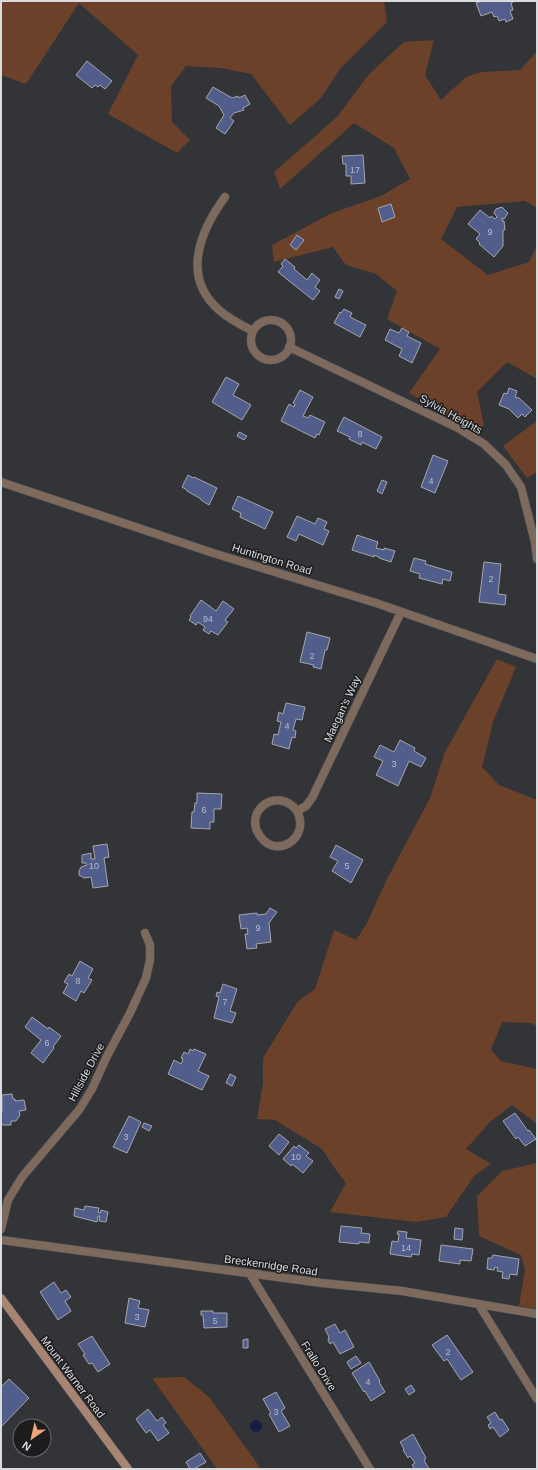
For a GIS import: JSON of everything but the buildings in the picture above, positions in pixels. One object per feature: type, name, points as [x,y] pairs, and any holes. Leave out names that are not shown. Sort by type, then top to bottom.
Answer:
[{"type":"main road","name":"Mount Warner Road","points":[[1,1298],[128,1469]]},
{"type":"street","points":[[225,196],[210,219],[202,235],[198,256],[199,274],[206,293],[218,309],[236,322],[253,331]]},
{"type":"street","points":[[273,320],[280,322],[290,335],[289,347],[280,357],[273,359],[263,358],[255,351],[252,345],[251,338],[253,331],[258,325],[265,321],[273,320]]},
{"type":"street","name":"Sylvia Heights","points":[[289,347],[458,428],[484,444],[506,465],[521,487],[535,542],[537,559]]},
{"type":"street","name":"Huntington Road","points":[[1,482],[213,553],[333,589],[537,658]]},
{"type":"street","name":"Maegan's Way","points":[[298,811],[306,806],[312,798],[401,612]]},
{"type":"street","points":[[276,800],[286,801],[298,811],[301,820],[300,830],[295,839],[282,846],[274,846],[265,842],[255,827],[259,810],[266,803],[276,800]]},
{"type":"street","name":"Hillside Drive","points":[[1,1229],[8,1200],[22,1176],[79,1110],[92,1089],[107,1056],[130,1013],[146,978],[150,960],[150,945],[145,933]]},
{"type":"street","name":"Breckenridge Road","points":[[1,1240],[250,1274],[402,1292],[537,1314]]},
{"type":"street","name":"Frallo Drive","points":[[250,1274],[370,1469]]},
{"type":"street","points":[[479,1305],[537,1399]]},
{"type":"shaded area","points":[[1,1],[384,1],[387,22],[340,69],[321,98],[290,125],[251,74],[221,68],[186,66],[171,86],[172,122],[190,140],[177,153],[108,114],[138,55],[79,3],[26,84],[1,75]]},
{"type":"shaded area","points":[[434,40],[425,75],[441,100],[466,77],[481,72],[520,70],[537,51],[537,208],[525,201],[457,207],[441,239],[488,275],[529,262],[537,245],[537,379],[507,362],[477,392],[484,425],[477,432],[409,393],[440,349],[387,319],[397,291],[376,274],[346,265],[333,247],[274,262],[272,245],[332,213],[381,196],[410,179],[394,148],[354,123],[280,189],[274,172],[337,117],[369,74],[404,42]]},
{"type":"shaded area","points":[[537,421],[537,472],[527,478],[503,446]]},
{"type":"shaded area","points":[[497,659],[516,667],[493,722],[482,767],[499,785],[537,800],[537,1026],[531,1023],[502,1022],[491,1050],[501,1061],[537,1069],[537,1124],[512,1105],[490,1122],[466,1149],[491,1164],[474,1176],[446,1217],[416,1222],[330,1212],[346,1183],[322,1149],[275,1120],[257,1119],[263,1083],[263,1058],[298,1001],[315,989],[334,930],[356,940],[366,925],[387,879],[430,798],[445,752]]},
{"type":"shaded area","points":[[537,1163],[537,1309],[519,1306],[525,1270],[521,1255],[479,1236],[477,1196],[502,1171]]},
{"type":"shaded area","points":[[184,1377],[209,1397],[260,1469],[217,1469],[152,1378]]},
{"type":"water","points":[[256,1420],[260,1422],[262,1426],[260,1430],[256,1432],[252,1430],[250,1426],[252,1422]]}]
